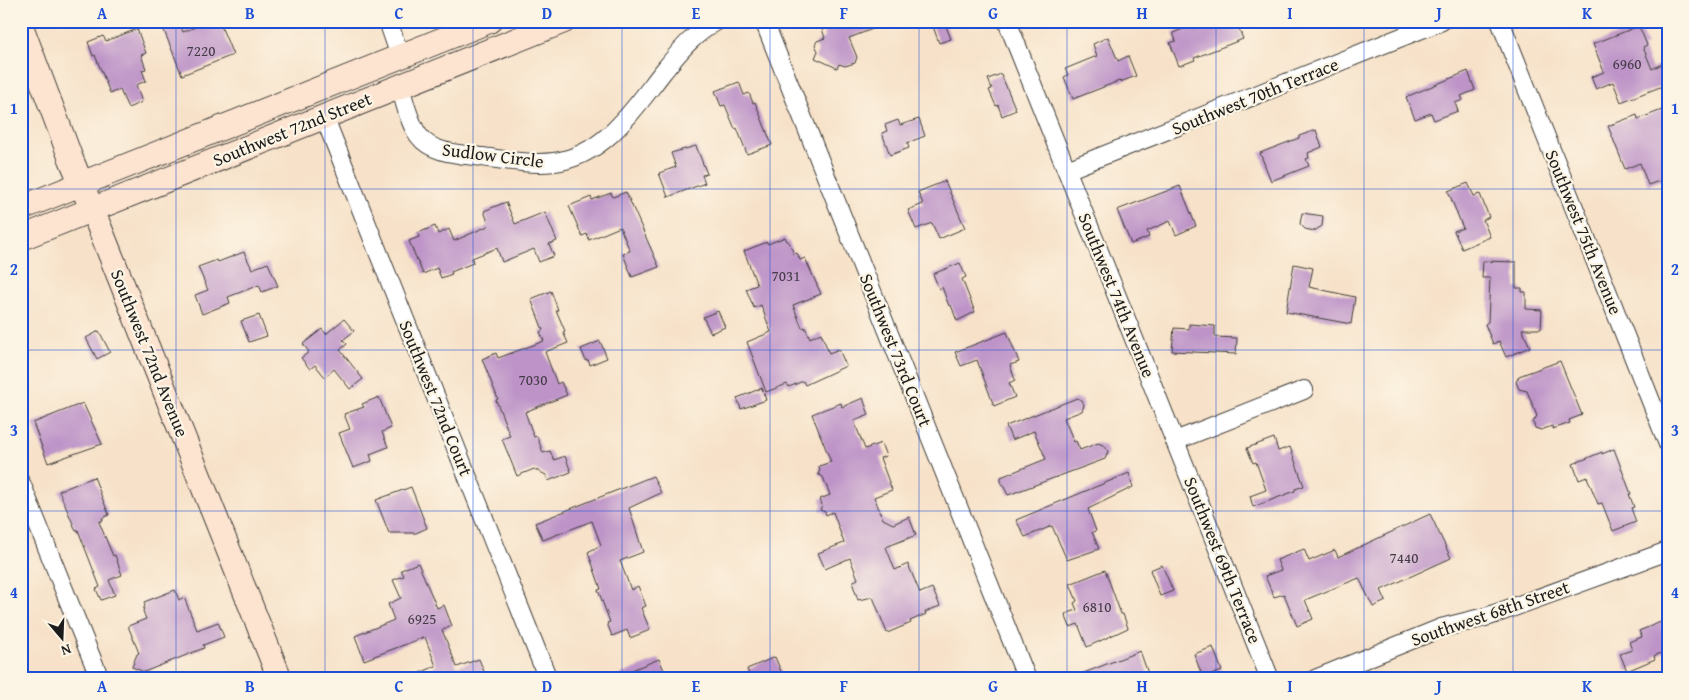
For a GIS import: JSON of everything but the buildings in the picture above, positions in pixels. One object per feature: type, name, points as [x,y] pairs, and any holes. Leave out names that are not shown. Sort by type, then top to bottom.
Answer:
[{"type":"main road","name":"Southwest 72nd Street","points":[[21,208],[489,21]]},
{"type":"main road","name":"Southwest 72nd Street","points":[[21,238],[564,21]]},
{"type":"main road","name":"Southwest 72nd Avenue","points":[[21,26],[81,184],[280,679]]},
{"type":"main road","points":[[400,86],[405,73],[426,46]]},
{"type":"street","points":[[388,21],[400,56]]},
{"type":"street","name":"Sudlow Circle","points":[[400,86],[419,136],[424,142],[436,149],[460,154],[540,163],[564,160],[583,154],[602,142],[641,101],[682,48],[696,34],[717,21]]},
{"type":"street","name":"Southwest 73rd Court","points":[[764,21],[1027,679]]},
{"type":"street","name":"Southwest 74th Avenue","points":[[1007,21],[1175,441]]},
{"type":"street","name":"Southwest 70th Terrace","points":[[1067,170],[1442,21]]},
{"type":"street","name":"Southwest 75th Avenue","points":[[1500,21],[1668,444]]},
{"type":"street","name":"Southwest 72nd Court","points":[[324,116],[548,679]]},
{"type":"street","points":[[1175,441],[1304,390]]},
{"type":"street","name":"Southwest 69th Terrace","points":[[1175,441],[1270,679]]},
{"type":"street","points":[[21,483],[100,679]]},
{"type":"street","name":"Southwest 68th Street","points":[[1315,679],[1441,628],[1489,616],[1668,551]]}]
